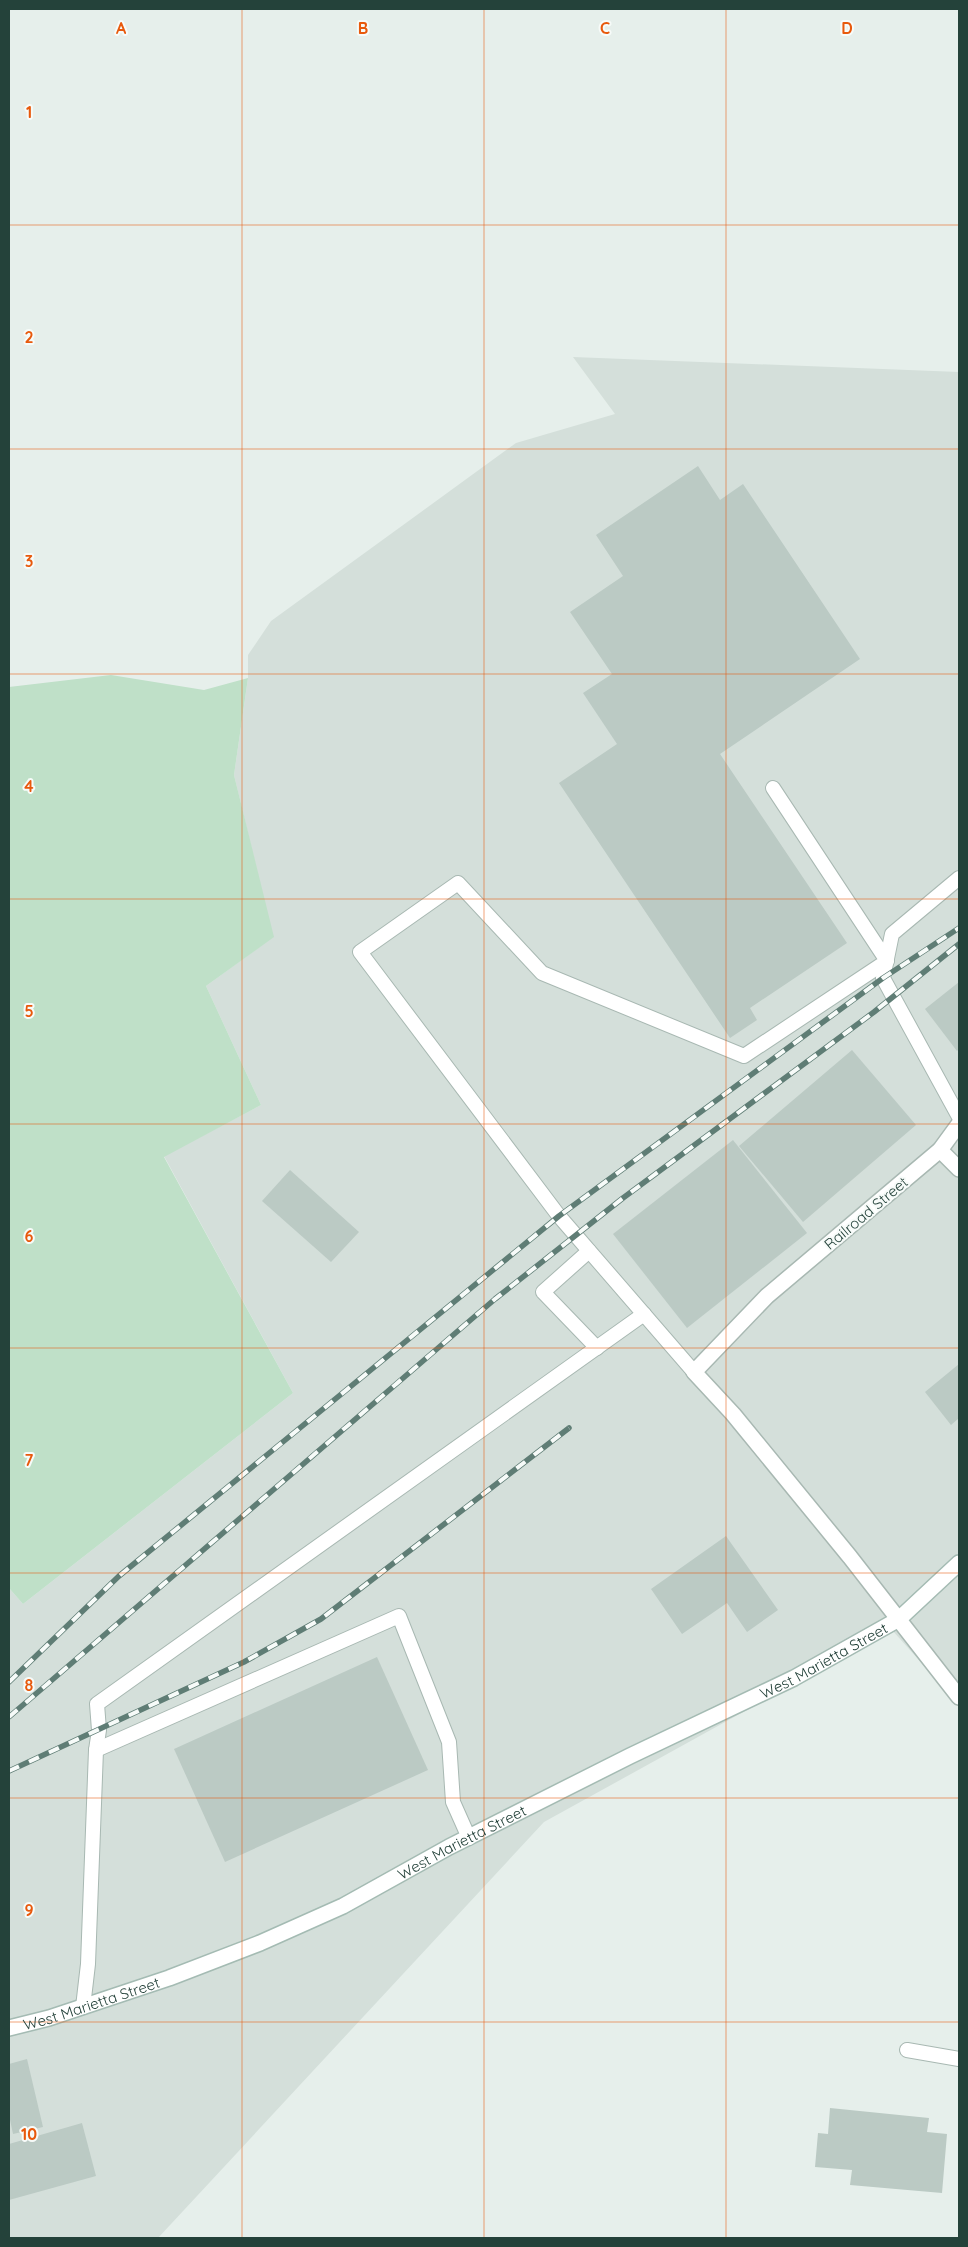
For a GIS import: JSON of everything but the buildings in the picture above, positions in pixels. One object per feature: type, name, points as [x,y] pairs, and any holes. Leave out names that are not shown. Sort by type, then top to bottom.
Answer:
[{"type":"street","name":"Railroad Street","points":[[694,1372],[767,1296],[940,1150],[959,1124]]},
{"type":"street","points":[[940,1150],[959,1169]]},
{"type":"street","name":"West Marietta Street","points":[[694,1372],[733,1414],[899,1619]]},
{"type":"street","name":"West Marietta Street","points":[[9,2028],[83,2007],[260,1943],[343,1906],[469,1838],[630,1756],[794,1678],[899,1619],[959,1563]]},
{"type":"street","points":[[899,1619],[959,1697]]},
{"type":"lane","points":[[773,788],[887,961]]},
{"type":"lane","points":[[959,878],[892,934],[882,978],[959,1116]]},
{"type":"lane","points":[[694,1372],[559,1216],[360,952],[458,883],[542,973],[744,1056],[887,961]]},
{"type":"lane","points":[[589,1251],[543,1292],[597,1348]]},
{"type":"lane","points":[[83,2007],[88,1964],[96,1750],[99,1730],[98,1704],[644,1314]]},
{"type":"lane","points":[[96,1750],[399,1616],[449,1742],[453,1802],[469,1838]]},
{"type":"lane","points":[[907,2050],[959,2059]]},
{"type":"shaded area","points":[[573,357],[959,372],[959,1705],[892,1630],[544,1822],[158,2238],[9,2238],[9,1588],[23,1604],[293,1393],[164,1156],[261,1105],[206,986],[273,937],[234,775],[248,678],[248,655],[271,621],[516,443],[615,414]]},
{"type":"green space","points":[[111,675],[204,690],[248,678],[234,775],[274,937],[206,986],[261,1105],[164,1157],[293,1393],[23,1604],[9,1588],[9,687]]},
{"type":"railway","points":[[9,1682],[119,1576],[559,1216],[883,978],[959,928]]},
{"type":"railway","points":[[9,1717],[495,1299],[623,1198],[874,1012],[959,944]]},
{"type":"railway","points":[[9,1771],[244,1662],[321,1619],[569,1428]]}]
